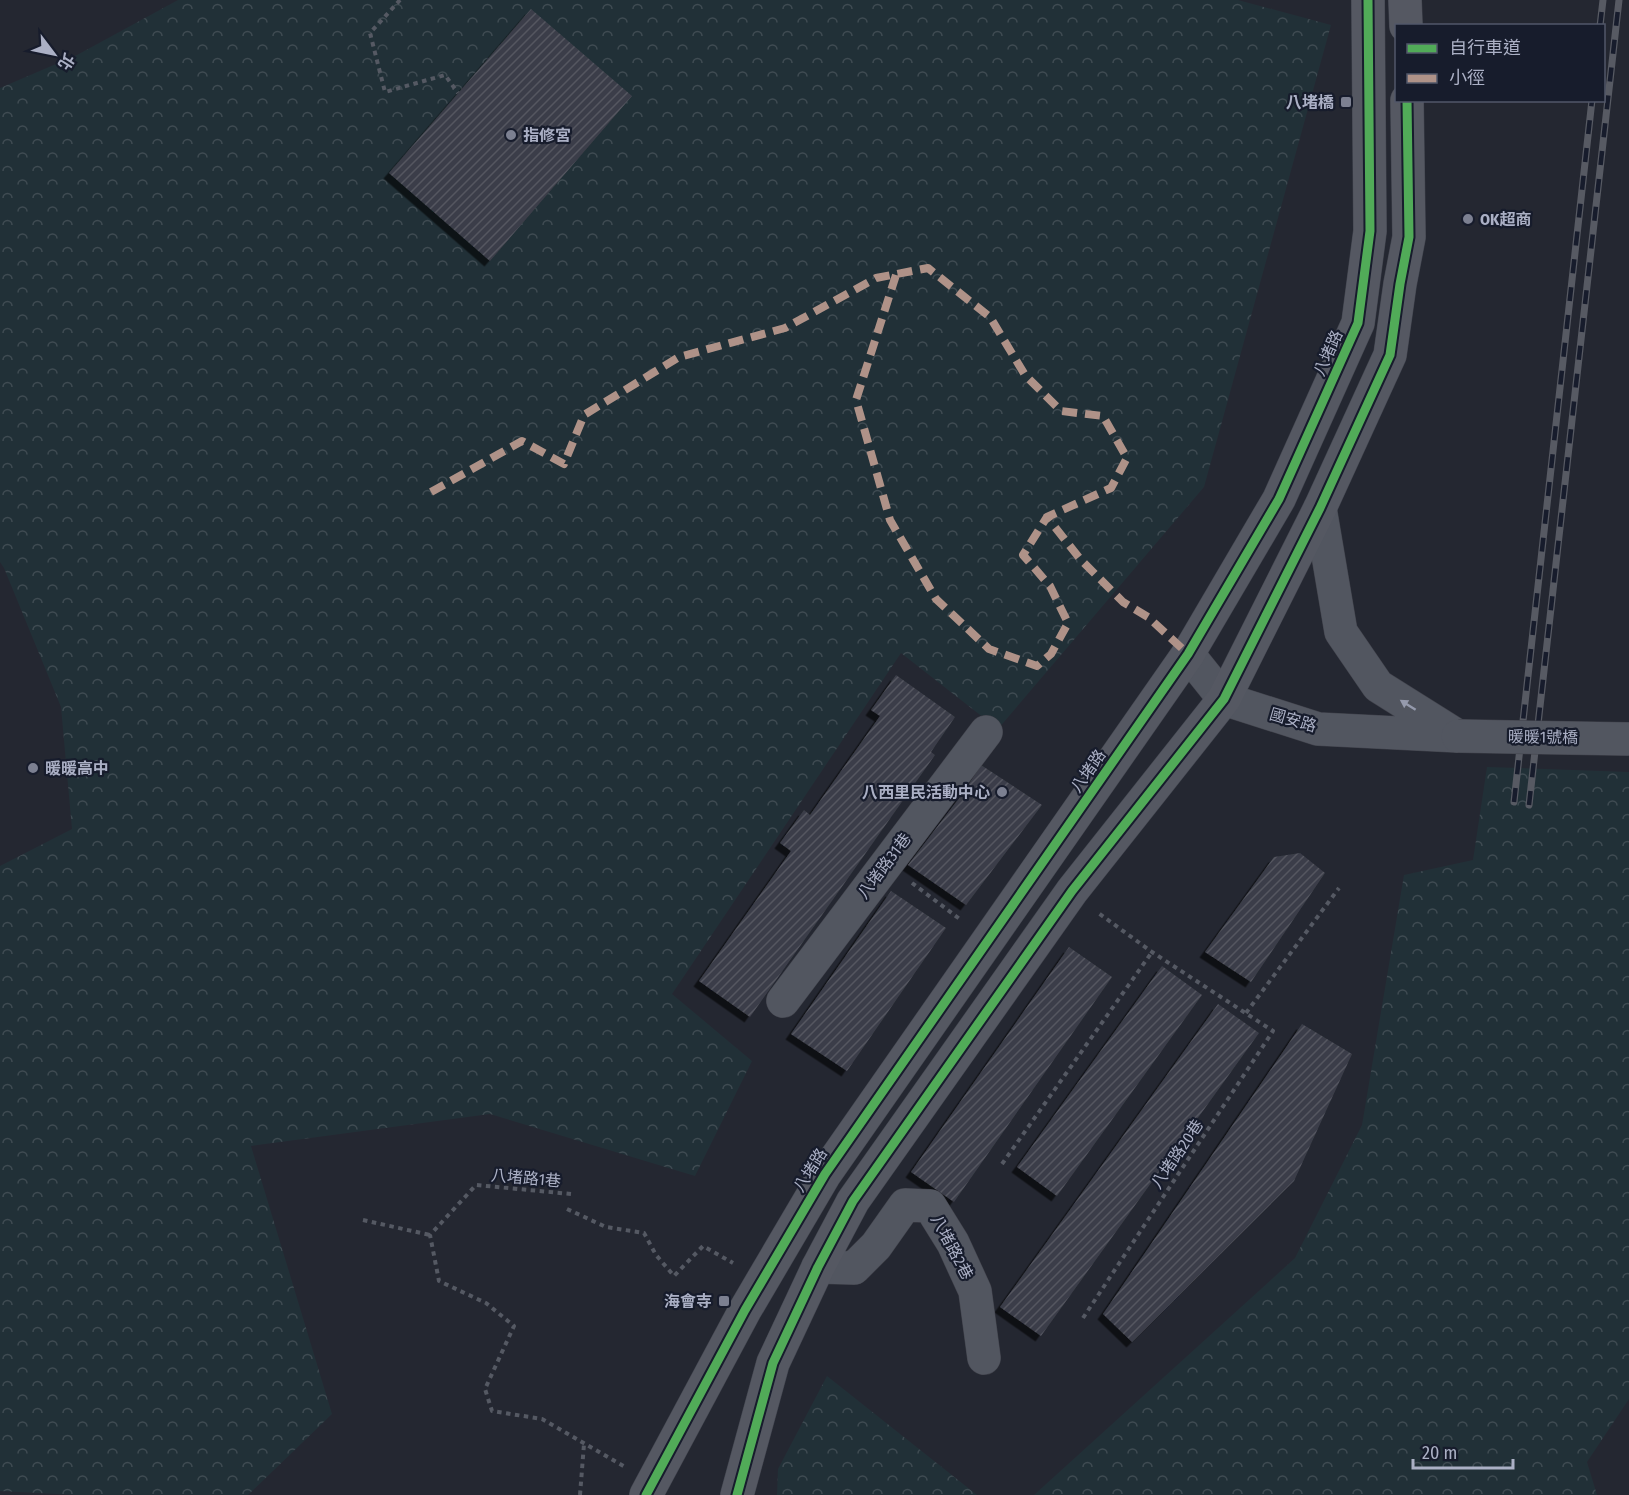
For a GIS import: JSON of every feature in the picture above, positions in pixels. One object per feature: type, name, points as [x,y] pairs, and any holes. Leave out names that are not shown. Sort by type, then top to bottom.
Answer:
[{"type":"main road","name":"八堵路","points":[[656,1491],[762,1280],[825,1174],[1188,654],[1278,499],[1358,323],[1370,231],[1368,0]]},
{"type":"main road","points":[[1405,0],[1406,24]]},
{"type":"main road","points":[[737,1495],[773,1363],[818,1267],[853,1201],[1072,891],[1224,699],[1320,508],[1390,355],[1400,284],[1410,237],[1407,102]]},
{"type":"street","points":[[1320,508],[1341,632],[1378,686],[1458,736]]},
{"type":"street","points":[[1188,654],[1224,699]]},
{"type":"street","name":"國安路","points":[[1224,699],[1318,729],[1458,736]]},
{"type":"street","name":"八堵路31巷","points":[[783,1001],[986,732]]},
{"type":"street","name":"暖暖1號橋","points":[[1458,736],[1629,739]]},
{"type":"street","name":"八堵路2巷","points":[[818,1267],[854,1268],[876,1246],[905,1205],[930,1206],[953,1243],[975,1291],[984,1358]]},
{"type":"path","points":[[400,0],[370,33],[385,92],[445,75],[458,93]]},
{"type":"path","points":[[885,864],[989,938]]},
{"type":"path","points":[[1246,1013],[1339,888]]},
{"type":"path","points":[[1002,1164],[1152,952]]},
{"type":"path","points":[[567,1209],[606,1227],[644,1233],[656,1255],[674,1275],[703,1246],[762,1280]]},
{"type":"path","points":[[363,1220],[430,1235],[440,1281],[486,1303],[514,1326],[485,1389],[492,1411],[542,1419],[656,1491]]},
{"type":"path","points":[[580,1495],[584,1444]]},
{"type":"green space","points":[[178,0],[1238,0],[1331,25],[1204,487],[998,729],[901,653],[672,994],[752,1061],[695,1176],[490,1114],[251,1146],[332,1414],[248,1495],[76,1495],[0,1491],[0,866],[72,829],[61,707],[0,562],[0,88],[77,55]]},
{"type":"green space","points":[[1487,767],[1629,772],[1629,1399],[1587,1462],[1597,1495],[1034,1495],[1295,1258],[1362,1125],[1404,875],[1473,860]]},
{"type":"green space","points":[[827,1376],[977,1495],[777,1495],[778,1469]]},
{"type":"building","name":"指修宮","points":[[531,9],[632,96],[490,261],[389,173]]},
{"type":"building","points":[[896,675],[955,717],[931,752],[935,755],[750,1017],[699,981],[791,851],[780,843],[804,810],[810,815],[880,716],[871,710]]},
{"type":"building","points":[[981,765],[1042,805],[966,905],[908,865],[963,793]]},
{"type":"building","points":[[1300,853],[1325,873],[1251,982],[1205,952],[1274,857]]},
{"type":"building","points":[[891,891],[946,928],[847,1071],[791,1034]]},
{"type":"building","points":[[1069,947],[1112,977],[954,1202],[911,1172]]},
{"type":"building","points":[[1162,966],[1202,995],[1057,1196],[1017,1167]]},
{"type":"building","points":[[1218,1004],[1259,1033],[1041,1336],[1000,1307]]},
{"type":"building","points":[[1302,1024],[1352,1054],[1294,1181],[1132,1342],[1103,1314]]},
{"type":"railway","points":[[1600,24],[1603,0]]},
{"type":"railway","points":[[1529,805],[1619,0]]},
{"type":"railway","points":[[1514,802],[1592,102]]},
{"type":"marked path","points":[[431,492],[522,441],[564,464],[584,415],[679,357],[785,328],[876,278],[928,268],[990,317],[1025,375],[1061,411],[1103,416],[1127,458],[1111,488],[1047,517],[1081,560],[1123,602],[1148,617],[1188,654]]},
{"type":"marked path","points":[[896,275],[856,400],[890,520],[936,599],[989,649],[1037,666],[1051,654],[1068,623],[1050,586],[1023,555],[1047,517]]},
{"type":"cycle path","points":[[646,1495],[745,1310],[825,1174],[1188,654],[1279,499],[1358,323],[1370,231],[1368,0]]},
{"type":"cycle path","points":[[737,1495],[773,1363],[818,1267],[853,1201],[1072,891],[1224,699],[1320,508],[1390,355],[1409,237],[1407,102]]},
{"type":"place","name":"八堵橋","points":[[1346,102]]},
{"type":"place","name":"指修宮","points":[[511,135]]},
{"type":"place","name":"OK超商","points":[[1468,219]]},
{"type":"place","name":"暖暖高中","points":[[33,768]]},
{"type":"place","name":"八西里民活動中心","points":[[1002,792]]},
{"type":"place","name":"海會寺","points":[[724,1301]]}]
